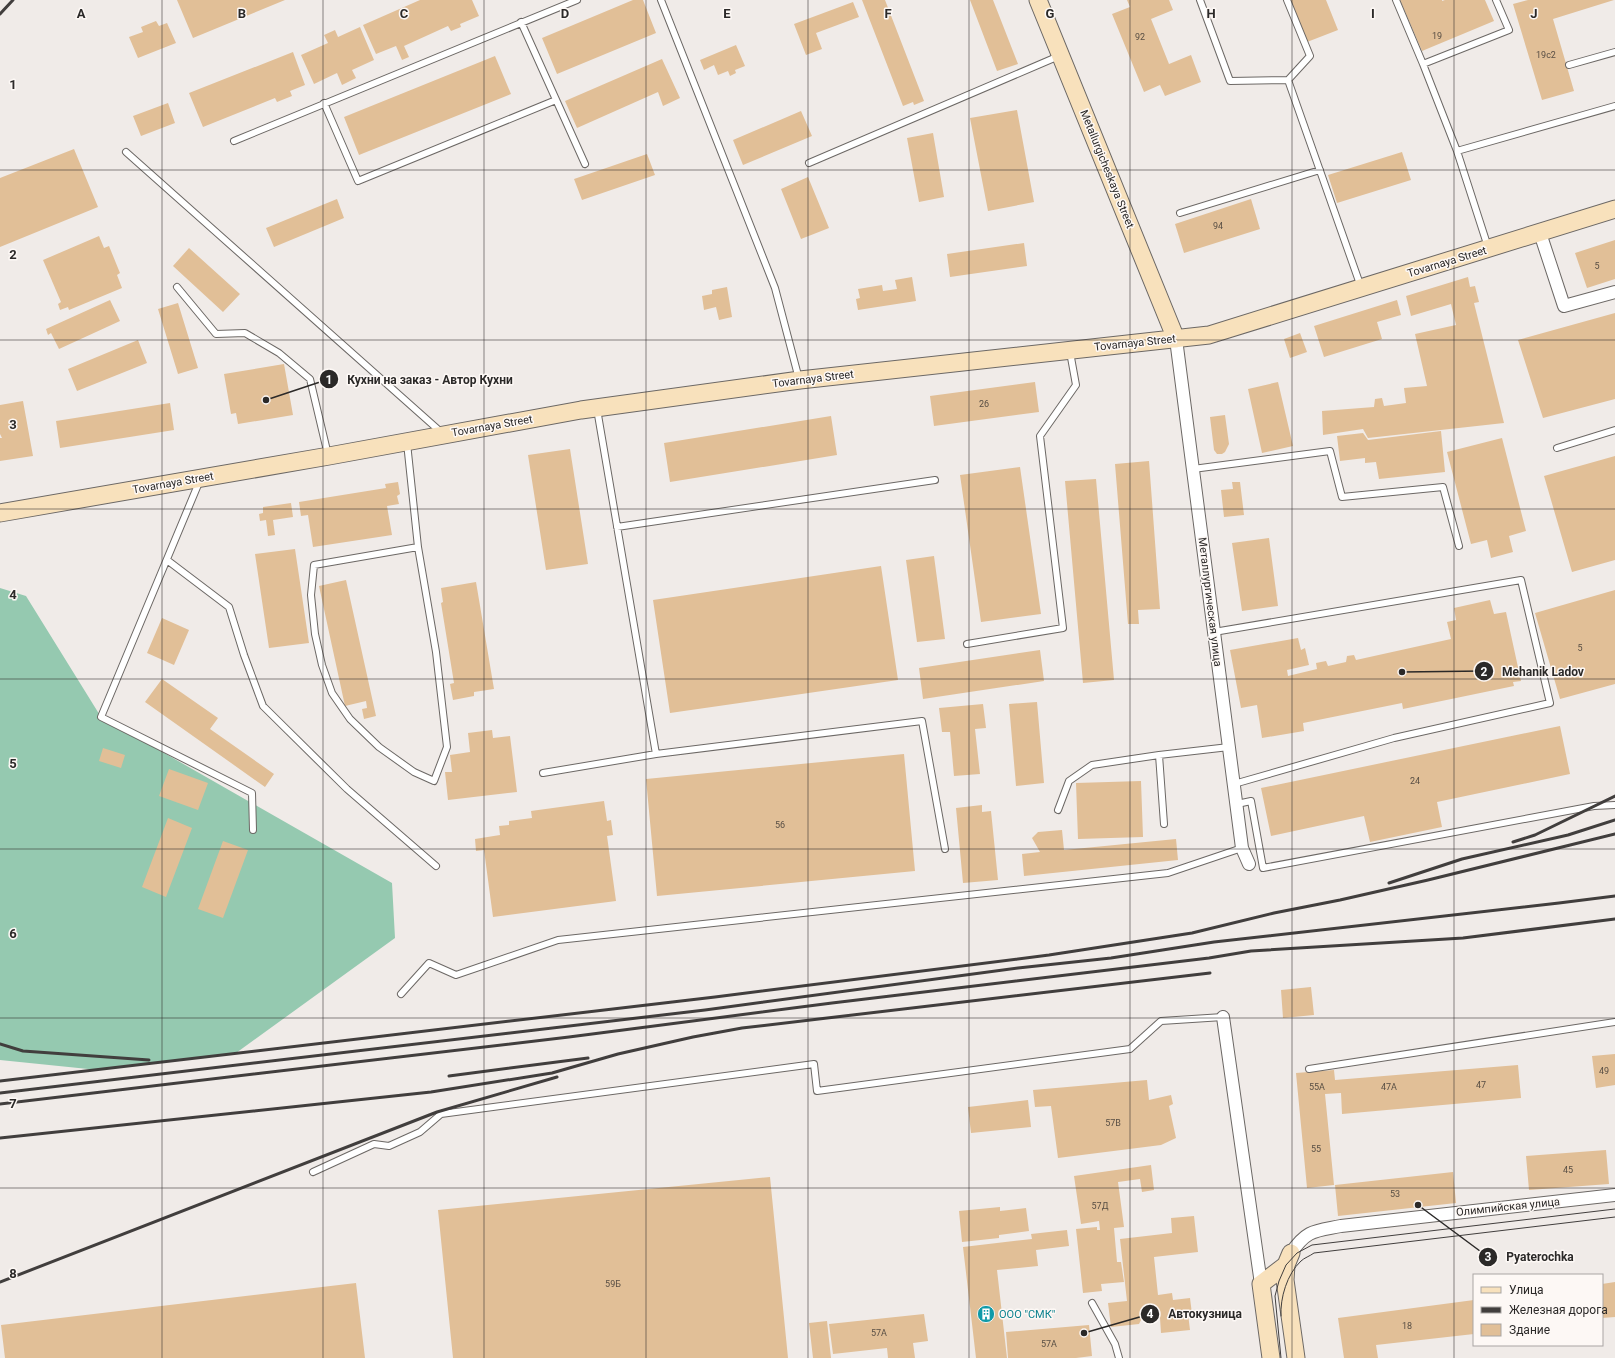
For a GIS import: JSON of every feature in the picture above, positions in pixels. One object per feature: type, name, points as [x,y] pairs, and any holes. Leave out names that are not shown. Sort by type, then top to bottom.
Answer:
[{"type":"street","name":"Metallurgicheskaya Street","points":[[1038,0],[1176,339]]},
{"type":"street","name":"Tovarnaya Street","points":[[0,513],[597,408],[800,380],[1209,335],[1615,209]]},
{"type":"street","points":[[1540,232],[1564,306],[1615,292]]},
{"type":"street","name":"Металлургическая улица","points":[[1176,339],[1242,848],[1249,864]]},
{"type":"street","points":[[1223,1017],[1271,1358]]},
{"type":"street","name":"Олимпийская улица","points":[[1289,1259],[1300,1241],[1310,1232],[1341,1226],[1615,1195]]},
{"type":"street","points":[[1261,1284],[1289,1259]]},
{"type":"street","points":[[1289,1259],[1285,1280],[1296,1358]]},
{"type":"lane","points":[[234,141],[577,0]]},
{"type":"lane","points":[[662,0],[775,288],[800,380]]},
{"type":"lane","points":[[1200,0],[1230,81],[1288,80],[1310,56],[1287,0]]},
{"type":"lane","points":[[1396,0],[1457,151],[1488,249]]},
{"type":"lane","points":[[1423,64],[1509,30],[1496,0]]},
{"type":"lane","points":[[521,22],[585,164]]},
{"type":"lane","points":[[1569,66],[1615,52]]},
{"type":"lane","points":[[809,163],[1061,55]]},
{"type":"lane","points":[[1288,80],[1361,288]]},
{"type":"lane","points":[[324,103],[358,181],[556,100]]},
{"type":"lane","points":[[1457,151],[1615,106]]},
{"type":"lane","points":[[126,152],[444,435]]},
{"type":"lane","points":[[1180,213],[1320,170]]},
{"type":"lane","points":[[177,287],[216,334],[245,333],[279,353],[310,379],[329,456]]},
{"type":"lane","points":[[967,644],[1062,628],[1040,436],[1076,385],[1070,350]]},
{"type":"lane","points":[[597,408],[656,754]]},
{"type":"lane","points":[[1557,448],[1615,430]]},
{"type":"lane","points":[[407,442],[418,547],[436,652],[446,747],[434,781],[414,772],[379,747],[341,707],[332,693],[322,665],[315,634],[311,595],[314,565],[418,547]]},
{"type":"lane","points":[[1193,469],[1330,451],[1342,497],[1443,487],[1459,546]]},
{"type":"lane","points":[[201,478],[101,718],[252,793],[253,830]]},
{"type":"lane","points":[[617,527],[936,480]]},
{"type":"lane","points":[[167,560],[229,607],[244,655],[263,706],[347,789],[436,866]]},
{"type":"lane","points":[[1214,632],[1521,580],[1550,703],[1394,738],[1234,784]]},
{"type":"lane","points":[[543,773],[656,754],[922,721],[945,849]]},
{"type":"lane","points":[[1058,810],[1069,781],[1092,765],[1159,755],[1230,747]]},
{"type":"lane","points":[[1159,755],[1164,824]]},
{"type":"lane","points":[[1237,804],[1251,801],[1263,868],[1594,806],[1615,805]]},
{"type":"lane","points":[[402,994],[429,963],[456,975],[558,940],[1168,873],[1242,848]]},
{"type":"lane","points":[[313,1172],[374,1144],[389,1146],[420,1132],[441,1114],[814,1064],[817,1091],[1130,1049],[1162,1021],[1223,1017]]},
{"type":"lane","points":[[1309,1069],[1615,1022]]},
{"type":"lane","points":[[1092,1303],[1115,1344],[1119,1358]]},
{"type":"green space","points":[[0,588],[26,596],[101,717],[392,883],[395,938],[236,1053],[98,1070],[0,1060]]},
{"type":"building","points":[[177,0],[285,0],[193,38]]},
{"type":"building","points":[[420,0],[472,0],[479,16],[460,24],[461,27],[451,31],[448,26],[404,46],[409,57],[402,60],[396,46],[376,54],[363,25]]},
{"type":"building","points":[[633,0],[643,0],[656,33],[557,74],[542,38]]},
{"type":"building","points":[[862,0],[885,0],[924,101],[914,105],[913,102],[903,106]]},
{"type":"building","points":[[970,0],[993,0],[1018,64],[997,71]]},
{"type":"building","points":[[1127,0],[1169,0],[1173,10],[1151,19],[1169,64],[1191,55],[1201,82],[1165,96],[1160,85],[1144,92],[1112,14],[1130,7]]},
{"type":"building","points":[[1290,0],[1326,0],[1338,30],[1307,42]]},
{"type":"building","points":[[1400,0],[1485,0],[1494,21],[1422,51]]},
{"type":"building","points":[[1528,0],[1614,0],[1553,19],[1574,91],[1542,100],[1513,4]]},
{"type":"building","points":[[853,2],[859,17],[816,33],[822,49],[806,55],[794,24]]},
{"type":"building","points":[[156,21],[159,26],[167,23],[176,43],[138,58],[129,37],[143,32],[141,27]]},
{"type":"building","points":[[360,27],[374,60],[352,70],[356,78],[342,85],[337,73],[314,84],[301,55],[328,43],[324,35],[335,30],[338,37]]},
{"type":"building","points":[[736,45],[745,66],[735,70],[736,73],[730,76],[728,71],[718,75],[714,65],[704,70],[700,60]]},
{"type":"building","points":[[293,52],[305,85],[290,91],[292,96],[277,102],[275,98],[203,127],[189,93]]},
{"type":"building","points":[[495,56],[511,94],[359,155],[344,117]]},
{"type":"building","points":[[662,59],[680,98],[663,106],[658,92],[577,128],[565,101]]},
{"type":"building","points":[[168,103],[175,123],[141,136],[133,116]]},
{"type":"building","points":[[1017,110],[1034,202],[988,211],[970,118]]},
{"type":"building","points":[[801,111],[812,136],[743,165],[733,140]]},
{"type":"building","points":[[933,133],[944,197],[919,202],[907,138]]},
{"type":"building","points":[[74,149],[98,207],[0,247],[0,178]]},
{"type":"building","points":[[1402,152],[1411,180],[1337,203],[1328,175]]},
{"type":"building","points":[[647,154],[655,175],[582,200],[574,179]]},
{"type":"building","points":[[808,177],[829,228],[801,239],[781,189]]},
{"type":"building","points":[[337,199],[344,218],[274,247],[266,228]]},
{"type":"building","points":[[1251,199],[1260,229],[1184,253],[1175,224]]},
{"type":"building","points":[[99,236],[104,248],[109,246],[120,273],[117,275],[122,288],[69,310],[68,307],[60,310],[58,304],[61,302],[43,260]]},
{"type":"building","points":[[1615,240],[1615,279],[1587,288],[1575,253]]},
{"type":"building","points":[[1024,243],[1027,266],[950,277],[947,254]]},
{"type":"building","points":[[189,248],[240,294],[223,312],[173,266]]},
{"type":"building","points":[[912,277],[916,301],[858,310],[856,299],[860,298],[858,289],[882,285],[883,291],[897,289],[895,280]]},
{"type":"building","points":[[1468,277],[1470,287],[1475,286],[1479,302],[1474,303],[1504,423],[1368,438],[1363,429],[1323,435],[1322,411],[1374,407],[1375,399],[1382,398],[1384,406],[1406,403],[1404,388],[1427,386],[1415,334],[1456,325],[1451,304],[1411,316],[1406,296]]},
{"type":"building","points":[[727,287],[732,317],[719,320],[716,307],[704,310],[702,296],[712,294],[712,290]]},
{"type":"building","points":[[110,300],[120,321],[59,349],[51,333],[48,335],[46,329]]},
{"type":"building","points":[[1397,300],[1401,315],[1377,322],[1382,339],[1324,357],[1314,326]]},
{"type":"building","points":[[178,303],[198,368],[178,374],[158,309]]},
{"type":"building","points":[[1615,313],[1615,399],[1543,418],[1518,340]]},
{"type":"building","points":[[1300,333],[1307,352],[1290,358],[1284,339]]},
{"type":"building","points":[[138,340],[147,363],[77,391],[68,369]]},
{"type":"building","points":[[284,364],[293,415],[238,424],[236,413],[231,414],[224,374]]},
{"type":"building","points":[[1035,382],[1039,412],[934,426],[930,396]]},
{"type":"building","points":[[1278,382],[1293,446],[1262,453],[1248,389]]},
{"type":"building","points":[[23,401],[33,456],[0,461],[0,438],[2,438],[0,434],[0,405]]},
{"type":"building","points":[[170,403],[174,430],[60,448],[56,421]]},
{"type":"building","points":[[1225,415],[1229,444],[1225,452],[1222,454],[1217,454],[1214,450],[1210,417]]},
{"type":"building","points":[[831,416],[837,455],[670,482],[664,443]]},
{"type":"building","points":[[1441,431],[1445,472],[1379,479],[1376,462],[1365,463],[1365,458],[1340,461],[1337,436],[1363,433],[1368,440]]},
{"type":"building","points":[[1502,438],[1526,531],[1509,536],[1513,552],[1491,558],[1487,540],[1471,544],[1447,452]]},
{"type":"building","points":[[570,449],[588,564],[546,570],[528,455]]},
{"type":"building","points":[[1615,456],[1615,560],[1572,572],[1544,476]]},
{"type":"building","points":[[1149,461],[1160,609],[1138,610],[1139,624],[1128,624],[1115,464]]},
{"type":"building","points":[[1020,467],[1041,614],[981,622],[960,475]]},
{"type":"building","points":[[1096,479],[1114,680],[1083,683],[1065,481]]},
{"type":"building","points":[[398,482],[400,494],[397,496],[399,504],[387,506],[392,535],[313,547],[308,515],[301,516],[299,502],[386,488],[385,484]]},
{"type":"building","points":[[1232,482],[1240,482],[1244,515],[1224,517],[1221,490],[1233,489]]},
{"type":"building","points":[[291,503],[293,517],[273,520],[275,535],[268,536],[266,520],[260,521],[259,514],[263,513],[263,507]]},
{"type":"building","points":[[1269,538],[1278,606],[1242,611],[1232,543]]},
{"type":"building","points":[[295,549],[309,643],[269,648],[255,554]]},
{"type":"building","points":[[934,556],[945,639],[917,642],[906,560]]},
{"type":"building","points":[[881,566],[898,680],[670,713],[653,600]]},
{"type":"building","points":[[346,580],[376,716],[364,719],[362,709],[367,708],[366,701],[345,706],[319,586]]},
{"type":"building","points":[[476,582],[494,689],[474,692],[474,696],[453,700],[450,684],[454,683],[441,603],[443,602],[441,588]]},
{"type":"building","points":[[1615,590],[1615,684],[1560,699],[1535,613]]},
{"type":"building","points":[[1490,600],[1494,614],[1506,612],[1521,681],[1513,682],[1514,686],[1403,709],[1402,703],[1303,723],[1304,731],[1262,738],[1257,705],[1241,708],[1230,650],[1298,638],[1301,650],[1305,648],[1309,665],[1287,670],[1288,676],[1317,669],[1316,663],[1326,661],[1328,666],[1346,662],[1347,656],[1354,655],[1356,660],[1451,639],[1447,622],[1456,620],[1454,608]]},
{"type":"building","points":[[162,618],[189,630],[174,665],[147,653]]},
{"type":"building","points":[[1040,650],[1044,681],[923,699],[919,668]]},
{"type":"building","points":[[162,679],[218,718],[210,729],[274,774],[265,787],[145,702]]},
{"type":"building","points":[[1037,702],[1044,783],[1016,786],[1009,704]]},
{"type":"building","points":[[983,704],[986,728],[975,729],[980,774],[954,776],[950,732],[942,732],[939,708]]},
{"type":"building","points":[[1560,726],[1570,774],[1437,802],[1442,827],[1370,842],[1364,816],[1271,836],[1261,788]]},
{"type":"building","points":[[492,730],[493,738],[510,736],[517,792],[448,800],[445,772],[452,772],[450,755],[470,752],[468,733]]},
{"type":"building","points":[[103,748],[125,755],[121,768],[99,761]]},
{"type":"building","points":[[904,754],[915,871],[657,896],[646,779]]},
{"type":"building","points":[[169,769],[208,783],[198,810],[159,796]]},
{"type":"building","points":[[1141,781],[1143,837],[1078,839],[1076,783]]},
{"type":"building","points":[[604,801],[607,821],[611,820],[613,835],[607,836],[616,901],[493,917],[484,850],[476,851],[475,839],[500,835],[499,826],[509,825],[509,821],[532,818],[531,811]]},
{"type":"building","points":[[982,805],[982,812],[991,811],[998,880],[963,883],[956,808]]},
{"type":"building","points":[[168,818],[192,828],[166,897],[142,887]]},
{"type":"building","points":[[1062,830],[1064,850],[1176,839],[1178,860],[1024,876],[1022,854],[1040,852],[1032,838],[1038,832]]},
{"type":"building","points":[[223,841],[248,850],[223,918],[198,909]]},
{"type":"building","points":[[1311,987],[1314,1015],[1283,1018],[1281,990]]},
{"type":"building","points":[[1615,1054],[1615,1085],[1596,1088],[1592,1056]]},
{"type":"building","points":[[1518,1065],[1521,1098],[1342,1114],[1341,1093],[1325,1094],[1334,1185],[1307,1188],[1296,1073],[1334,1070],[1335,1080]]},
{"type":"building","points":[[1147,1080],[1149,1100],[1171,1095],[1173,1104],[1169,1106],[1176,1138],[1161,1145],[1058,1158],[1051,1106],[1035,1107],[1033,1090]]},
{"type":"building","points":[[1028,1100],[1031,1127],[971,1133],[968,1107]]},
{"type":"building","points":[[1606,1150],[1609,1184],[1529,1190],[1526,1156]]},
{"type":"building","points":[[1151,1165],[1154,1190],[1142,1192],[1140,1179],[1118,1182],[1124,1227],[1114,1228],[1117,1262],[1121,1262],[1124,1282],[1101,1284],[1102,1291],[1083,1293],[1076,1229],[1097,1227],[1097,1230],[1100,1230],[1099,1221],[1081,1224],[1074,1176]]},
{"type":"building","points":[[1453,1172],[1456,1203],[1338,1216],[1335,1185]]},
{"type":"building","points":[[770,1177],[788,1358],[453,1358],[438,1210]]},
{"type":"building","points":[[1000,1207],[1000,1211],[1026,1208],[1029,1231],[999,1235],[999,1238],[962,1242],[959,1211]]},
{"type":"building","points":[[1194,1216],[1198,1252],[1154,1257],[1158,1295],[1172,1293],[1173,1300],[1190,1298],[1192,1314],[1188,1314],[1190,1330],[1161,1333],[1160,1318],[1141,1320],[1139,1324],[1111,1327],[1108,1303],[1127,1301],[1120,1239],[1172,1233],[1171,1218]]},
{"type":"building","name":"ООО \"СМК\"","points":[[1067,1230],[1069,1246],[1036,1250],[1038,1266],[997,1270],[1007,1358],[976,1358],[963,1247],[1032,1239],[1031,1234]]},
{"type":"building","points":[[1615,1282],[1615,1317],[1603,1318],[1603,1284]]},
{"type":"building","points":[[356,1283],[365,1358],[5,1358],[1,1325]]},
{"type":"building","points":[[1473,1300],[1473,1334],[1376,1345],[1378,1358],[1344,1358],[1338,1318]]},
{"type":"building","points":[[924,1314],[928,1341],[913,1343],[915,1358],[888,1358],[887,1348],[833,1354],[829,1324]]},
{"type":"building","points":[[827,1321],[831,1358],[813,1358],[809,1323]]},
{"type":"building","points":[[1089,1325],[1092,1356],[1076,1358],[1008,1358],[1006,1332]]},
{"type":"tram line","points":[[1281,1358],[1275,1296],[1279,1281],[1286,1265],[1297,1253],[1312,1245],[1615,1209]]},
{"type":"tram line","points":[[1281,1316],[1283,1294],[1288,1279],[1296,1266],[1314,1253],[1615,1217]]},
{"type":"railway","points":[[0,14],[13,0]]},
{"type":"railway","points":[[1513,842],[1535,835],[1615,796]]},
{"type":"railway","points":[[1389,883],[1462,859],[1568,835],[1615,820]]},
{"type":"railway","points":[[0,1081],[715,997],[1049,955],[1192,933],[1274,913],[1428,880],[1615,834]]},
{"type":"railway","points":[[0,1093],[705,1010],[1018,968],[1111,958],[1214,942],[1615,896]]},
{"type":"railway","points":[[0,1104],[569,1037],[832,1003],[1209,958],[1251,951],[1463,938],[1615,919]]},
{"type":"railway","points":[[0,1138],[431,1092],[552,1073],[618,1054],[693,1037],[742,1028],[1210,973]]},
{"type":"railway","points":[[0,1044],[23,1051],[149,1060]]},
{"type":"railway","points":[[449,1076],[588,1058]]},
{"type":"railway","points":[[0,1282],[437,1112],[557,1077]]},
{"type":"place","name":"Кухни на заказ - Автор Кухни","points":[[266,400]]},
{"type":"place","name":"Mehanik Ladov","points":[[1402,672]]},
{"type":"place","name":"Pyaterochka","points":[[1418,1205]]},
{"type":"place","name":"ООО \"СМК\"","points":[[986,1314]]},
{"type":"place","name":"Автокузница","points":[[1084,1333]]}]
